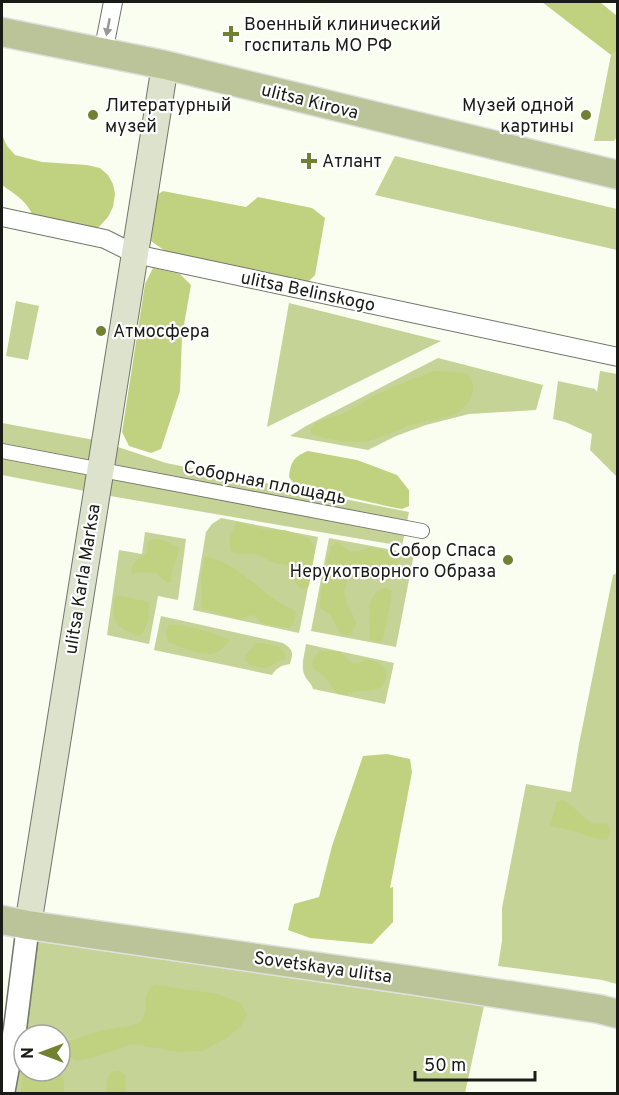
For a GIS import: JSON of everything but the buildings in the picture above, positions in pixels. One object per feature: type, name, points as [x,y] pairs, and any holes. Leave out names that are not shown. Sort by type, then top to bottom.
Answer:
[{"type":"main road","name":"ulitsa Kirova","points":[[2,32],[165,65],[618,175]]},
{"type":"main road","name":"ulitsa Karla Marksa","points":[[15,922],[100,469],[165,65]]},
{"type":"main road","name":"Sovetskaya ulitsa","points":[[15,922],[410,980],[599,1009],[618,1014]]},
{"type":"street","points":[[103,53],[113,2]]},
{"type":"street","name":"ulitsa Belinskogo","points":[[2,218],[105,239],[135,254],[618,357]]},
{"type":"street","name":"Соборная площадь","points":[[2,451],[422,531]]},
{"type":"street","name":"ulitsa Karla Marksa","points":[[3,1094],[15,1029],[15,922]]},
{"type":"green space","points":[[542,2],[600,2],[617,16],[617,52],[611,55]]},
{"type":"green space","points":[[617,52],[617,137],[614,141],[594,141],[611,55]]},
{"type":"green space","points":[[2,135],[7,146],[15,155],[42,162],[100,168],[108,175],[115,194],[113,207],[108,217],[99,227],[88,229],[32,214],[23,201],[2,185]]},
{"type":"green space","points":[[395,156],[617,209],[617,250],[375,195]]},
{"type":"green space","points":[[163,191],[246,207],[258,197],[312,208],[325,218],[315,275],[308,282],[168,253],[151,241],[157,195]]},
{"type":"green space","points":[[153,268],[180,274],[191,285],[182,336],[180,391],[161,449],[151,453],[129,446],[122,432],[145,284]]},
{"type":"green space","points":[[16,301],[39,306],[28,360],[6,356]]},
{"type":"green space","points":[[289,303],[441,341],[267,427]]},
{"type":"green space","points":[[438,358],[543,385],[536,410],[469,414],[426,425],[368,450],[290,436],[306,426]]},
{"type":"green space","points":[[435,371],[467,373],[472,381],[473,391],[463,409],[439,419],[414,424],[367,441],[336,440],[317,436],[310,431],[319,421],[342,414],[386,390]]},
{"type":"green space","points":[[600,371],[617,374],[617,477],[590,450],[592,434],[553,419],[558,381],[595,389],[597,392]]},
{"type":"green space","points":[[2,423],[100,441],[166,463],[409,512],[402,546],[2,475]]},
{"type":"green space","points":[[308,451],[357,460],[397,475],[409,490],[409,506],[402,509],[391,507],[295,485],[289,477],[292,464],[299,455]]},
{"type":"green space","points":[[221,518],[318,537],[299,633],[193,610],[206,532]]},
{"type":"green space","points":[[237,522],[267,530],[284,530],[308,538],[315,548],[309,586],[305,589],[299,587],[289,566],[272,562],[255,554],[231,552],[229,538]]},
{"type":"green space","points":[[145,532],[186,539],[178,600],[158,596],[149,644],[107,635],[119,550],[142,554]]},
{"type":"green space","points":[[329,538],[414,554],[396,647],[311,631]]},
{"type":"green space","points":[[157,539],[180,548],[172,571],[171,582],[168,583],[157,573],[132,574],[131,570],[133,564],[147,553],[148,542]]},
{"type":"green space","points":[[338,543],[351,552],[371,547],[392,553],[398,556],[399,561],[398,570],[388,581],[351,576],[345,588],[345,594],[356,623],[352,634],[346,636],[340,633],[330,615],[320,608],[321,591],[331,546]]},
{"type":"green space","points":[[205,557],[231,566],[271,597],[296,612],[290,628],[263,624],[250,615],[240,620],[201,608],[201,578]]},
{"type":"green space","points":[[617,573],[617,984],[498,966],[502,941],[502,908],[526,784],[571,792],[613,575]]},
{"type":"green space","points":[[385,588],[391,590],[392,594],[383,640],[377,642],[370,639],[371,601],[378,590]]},
{"type":"green space","points":[[116,595],[149,602],[147,624],[140,636],[125,630],[116,622],[113,611]]},
{"type":"green space","points":[[161,616],[283,643],[292,652],[290,664],[275,670],[272,675],[154,650]]},
{"type":"green space","points":[[168,625],[192,627],[230,640],[217,652],[206,654],[195,652],[168,642],[166,634]]},
{"type":"green space","points":[[256,643],[280,648],[285,654],[285,659],[268,667],[250,664],[245,661],[245,655]]},
{"type":"green space","points":[[306,644],[394,663],[385,704],[313,689],[303,668]]},
{"type":"green space","points":[[320,651],[339,651],[350,662],[360,663],[367,659],[378,663],[386,672],[384,683],[375,690],[356,691],[346,695],[337,692],[324,676],[312,667],[313,658]]},
{"type":"green space","points":[[387,754],[410,759],[412,772],[390,888],[393,887],[393,922],[372,944],[310,938],[288,930],[294,904],[319,897],[332,846],[363,756]]},
{"type":"green space","points":[[562,800],[591,822],[607,823],[610,831],[607,840],[550,826],[557,802]]},
{"type":"green space","points":[[34,941],[484,1006],[465,1093],[9,1094],[12,1076],[12,1083],[72,1083],[72,1023],[21,1023]]},
{"type":"green space","points":[[155,985],[218,994],[242,1004],[247,1015],[240,1027],[228,1037],[203,1051],[179,1052],[132,1044],[95,1057],[77,1061],[72,1058],[72,1040],[100,1031],[137,1024],[142,1020],[149,989]]},
{"type":"green space","points":[[115,1071],[120,1071],[125,1075],[126,1093],[106,1093],[108,1077]]},
{"type":"green space","points":[[22,1083],[64,1083],[64,1093],[20,1093]]},
{"type":"place","name":"Военный клинический госпиталь МО РФ","points":[[231,34]]},
{"type":"place","name":"Литературный музей","points":[[93,115]]},
{"type":"place","name":"Музей одной картины","points":[[586,115]]},
{"type":"place","name":"Атлант","points":[[309,161]]},
{"type":"place","name":"Атмосфера","points":[[101,331]]},
{"type":"place","name":"Собор Спаса Нерукотворного Образа","points":[[508,560]]}]
